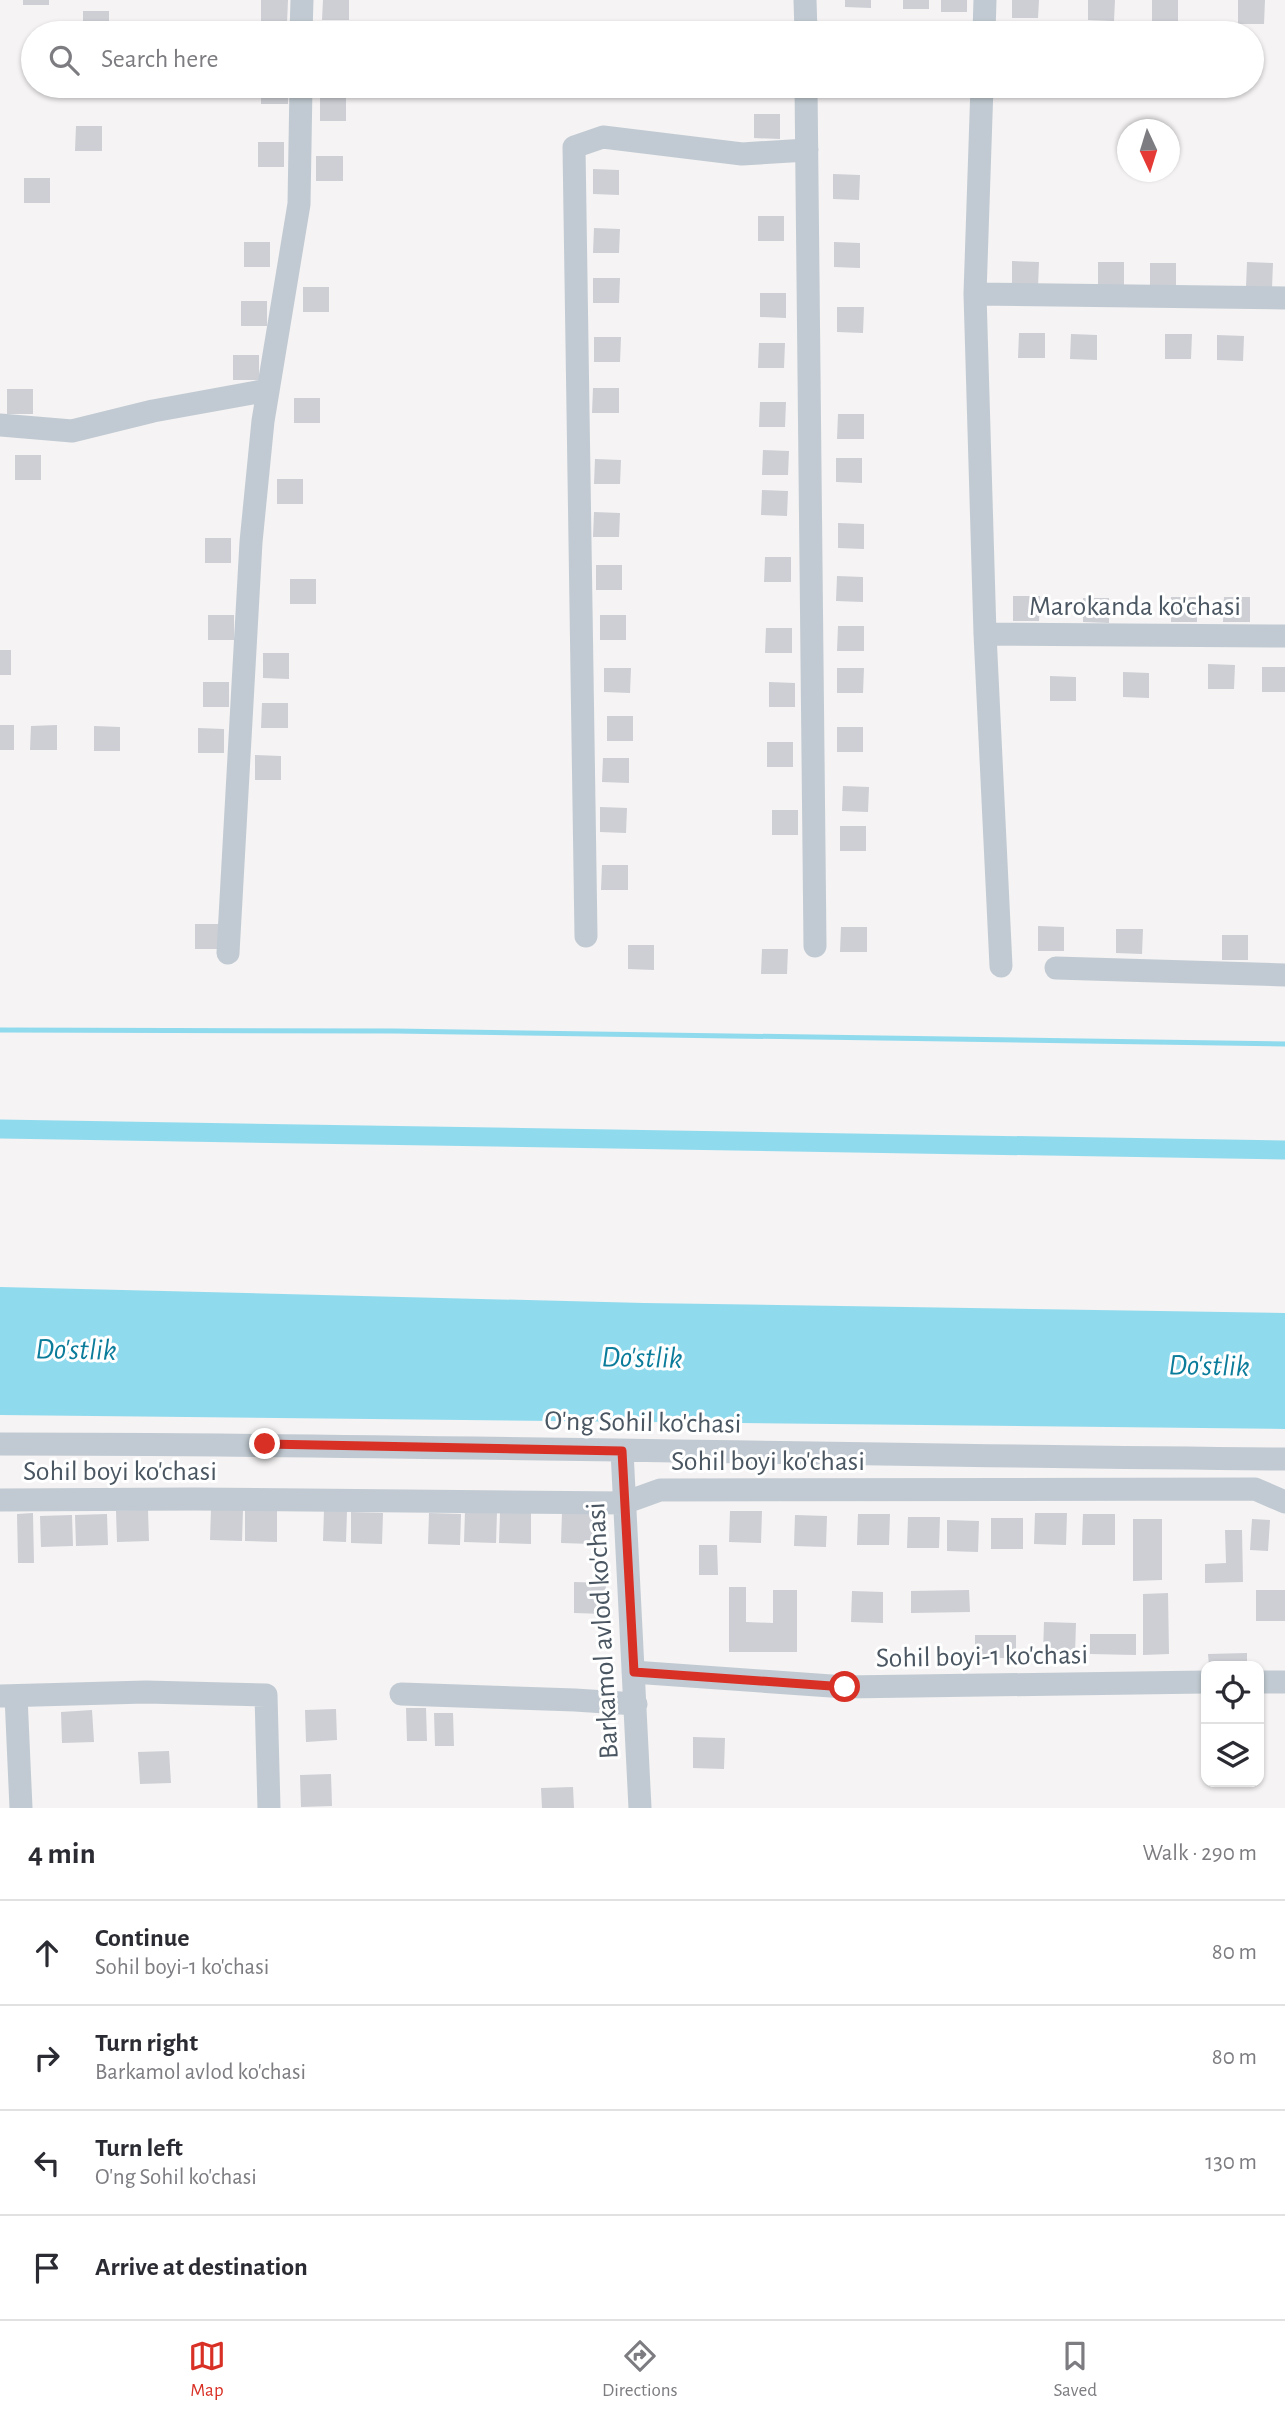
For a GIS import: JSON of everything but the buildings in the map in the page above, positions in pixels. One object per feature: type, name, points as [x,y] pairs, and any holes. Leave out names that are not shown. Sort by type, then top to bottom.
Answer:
[{"type":"street","points":[[301,21],[302,0]]},
{"type":"street","points":[[805,0],[806,21]]},
{"type":"street","points":[[984,21],[985,0]]},
{"type":"street","points":[[228,953],[251,542],[268,390],[299,204],[301,98]]},
{"type":"street","points":[[806,98],[815,946]]},
{"type":"street","points":[[982,98],[975,294],[985,634],[1000,966]]},
{"type":"street","points":[[586,936],[574,147],[603,137],[742,154],[807,150]]},
{"type":"street","points":[[975,294],[1285,298]]},
{"type":"street","points":[[0,425],[72,431],[153,411],[268,390]]},
{"type":"street","name":"Marokanda ko'chasi","points":[[985,634],[1285,636]]},
{"type":"street","points":[[1056,968],[1285,975]]},
{"type":"street","name":"O'ng Sohil ko'chasi","points":[[0,1444],[265,1444],[944,1457],[1285,1459]]},
{"type":"street","name":"Barkamol avlod ko'chasi","points":[[622,1451],[640,1808]]},
{"type":"street","name":"Sohil boyi ko'chasi","points":[[0,1500],[624,1503],[660,1490],[1255,1489],[1285,1502]]},
{"type":"street","name":"Sohil boyi-1 ko'chasi","points":[[634,1672],[845,1687],[1201,1682]]},
{"type":"street","points":[[1264,1682],[1285,1682]]},
{"type":"street","points":[[21,1808],[8,1696],[146,1692],[267,1695],[269,1808]]},
{"type":"street","points":[[401,1694],[636,1704]]},
{"type":"water","name":"Do'stlik","points":[[0,1287],[644,1303],[1285,1313],[1285,1429],[0,1415]]},
{"type":"waterway","points":[[0,1030],[394,1031],[1285,1044]]},
{"type":"waterway","points":[[0,1129],[1285,1150]]},
{"type":"route","points":[[265,1444],[622,1451],[634,1672],[845,1687]]}]
